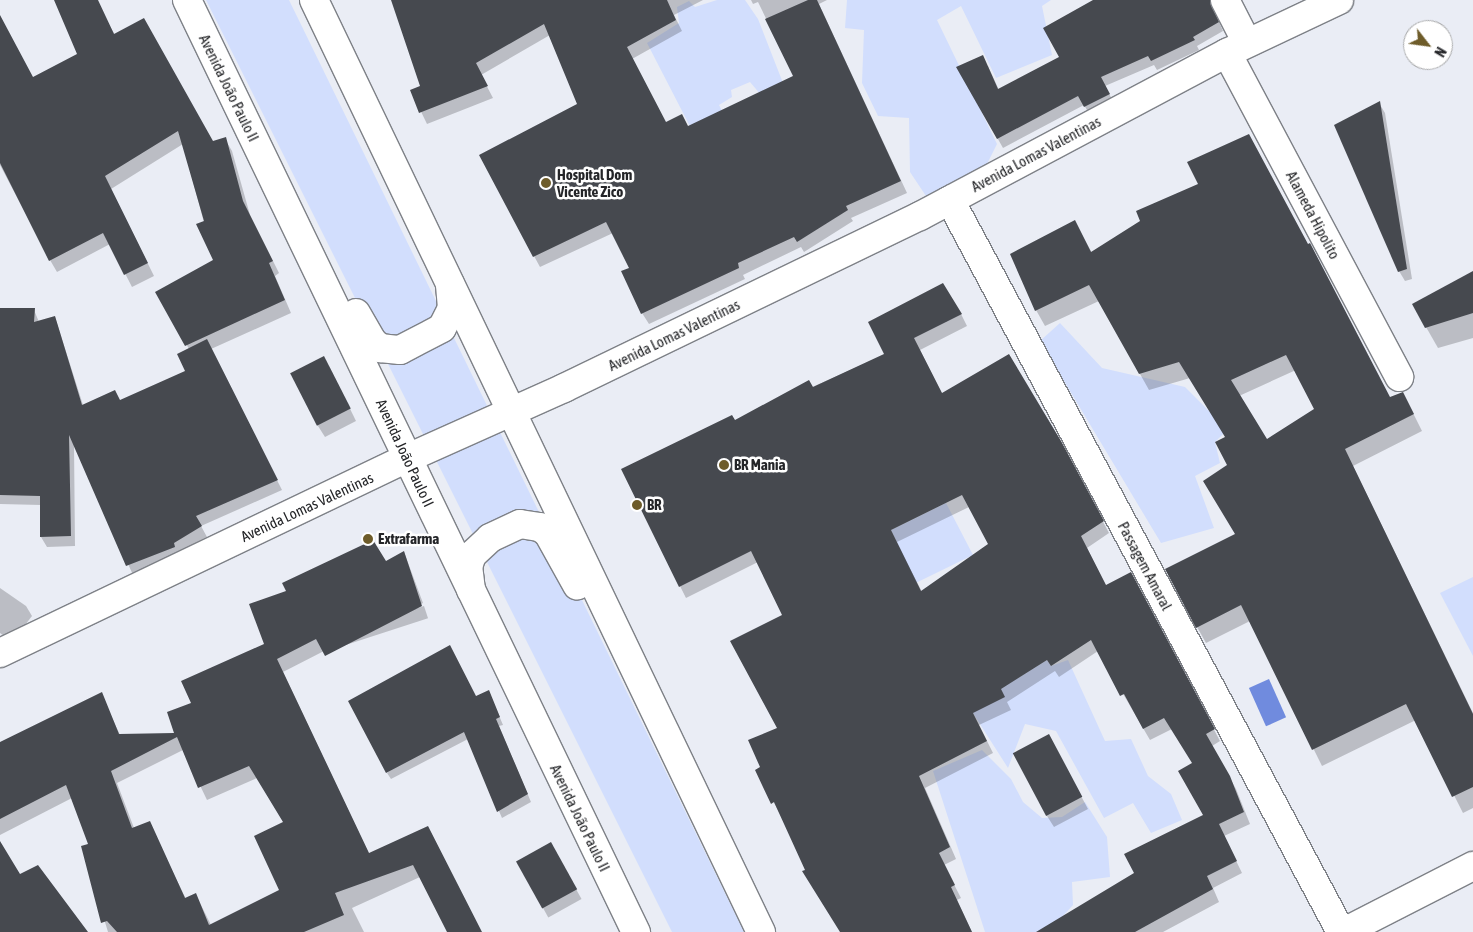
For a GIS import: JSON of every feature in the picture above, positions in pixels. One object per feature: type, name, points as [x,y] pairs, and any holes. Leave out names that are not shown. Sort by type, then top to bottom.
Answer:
[{"type":"street","name":"Avenida João Paulo II","points":[[187,0],[410,457],[473,598],[636,932]]},
{"type":"street","points":[[314,0],[449,278],[761,932]]},
{"type":"street","name":"Alameda Hipolito","points":[[1224,0],[1237,48],[1399,377]]},
{"type":"street","name":"Avenida Lomas Valentinas","points":[[0,653],[410,457],[512,413],[950,200],[1237,48],[1339,0]]},
{"type":"street","name":"Passagem Amaral","points":[[950,200],[1342,932]]},
{"type":"street","points":[[319,273],[343,288],[372,341],[380,348],[400,350],[430,336],[448,320],[452,308],[449,278]]},
{"type":"street","points":[[473,598],[468,577],[472,555],[490,538],[520,524],[540,527],[548,533],[577,586],[601,596]]},
{"type":"street","points":[[1342,932],[1473,866]]},
{"type":"shaded area","points":[[206,0],[289,0],[744,932],[672,932]]},
{"type":"shaded area","points":[[717,0],[745,0],[758,19],[783,83],[761,95],[750,82],[731,90],[732,97],[719,105],[740,146],[696,138],[647,43],[679,23],[677,7],[689,1],[695,7]]},
{"type":"shaded area","points":[[847,0],[1051,0],[1042,6],[1052,55],[996,78],[961,6],[937,20],[997,144],[986,166],[928,199],[910,172],[909,118],[878,116],[862,83],[864,30],[845,28]]},
{"type":"shaded area","points":[[1060,323],[1102,368],[1185,387],[1210,412],[1219,407],[1230,427],[1215,442],[1220,463],[1195,476],[1214,528],[1161,543],[1040,341]]},
{"type":"shaded area","points":[[946,503],[973,555],[844,618],[901,551],[891,530]]},
{"type":"shaded area","points":[[1473,577],[1473,656],[1440,593]]},
{"type":"shaded area","points":[[993,640],[1018,678],[1047,660],[1051,666],[1068,660],[1105,741],[1131,739],[1148,776],[1171,794],[1182,820],[1151,833],[1133,803],[1104,818],[1056,731],[1025,724],[1008,768],[971,710]]},
{"type":"shaded area","points":[[982,750],[1011,779],[1023,802],[1042,818],[1062,817],[1085,802],[1107,837],[1110,877],[1072,882],[1073,905],[1063,916],[1073,932],[985,932],[933,771]]},
{"type":"water","points":[[1269,679],[1286,717],[1266,726],[1249,688]]},
{"type":"building","points":[[54,0],[98,0],[114,34],[144,18],[213,141],[226,137],[243,201],[273,261],[269,263],[285,300],[185,346],[155,292],[213,260],[196,224],[204,221],[178,131],[105,176],[148,263],[124,275],[103,233],[49,261],[0,163],[0,15],[33,77],[77,54]]},
{"type":"building","points":[[391,0],[667,0],[676,20],[627,47],[666,122],[682,114],[688,126],[793,76],[765,19],[808,0],[817,0],[901,181],[846,206],[848,210],[797,242],[794,237],[738,263],[739,268],[641,314],[621,271],[629,268],[606,222],[533,257],[479,155],[577,104],[544,24],[476,63],[488,86],[419,113],[410,90],[420,86]]},
{"type":"building","points":[[1093,0],[1210,0],[1219,22],[1193,37],[1195,40],[1151,61],[1148,56],[1101,77],[1110,94],[1084,107],[1078,96],[997,139],[956,67],[983,55],[998,89],[1059,57],[1043,28]]},
{"type":"building","points":[[1380,101],[1407,269],[1398,272],[1334,125]]},
{"type":"building","points":[[1249,134],[1308,244],[1310,243],[1390,397],[1403,392],[1414,414],[1345,449],[1473,714],[1473,787],[1452,797],[1406,704],[1312,750],[1241,605],[1196,628],[1165,569],[1235,534],[1203,481],[1227,465],[1215,442],[1225,437],[1179,362],[1139,374],[1089,285],[1035,311],[1010,254],[1075,220],[1091,252],[1140,221],[1136,211],[1198,184],[1187,162]],"holes":[[[1286,355],[1314,409],[1267,439],[1231,380]]]},
{"type":"building","points":[[1473,271],[1473,313],[1425,328],[1412,304]]},
{"type":"building","points":[[943,283],[962,314],[914,338],[942,393],[1009,354],[1061,441],[1104,521],[1081,536],[1106,585],[1131,572],[1215,729],[1206,734],[1230,776],[1244,812],[1219,824],[1237,861],[1207,876],[1213,889],[1135,932],[1036,932],[1134,873],[1124,854],[1203,815],[1178,771],[1192,763],[1164,718],[1143,729],[1124,694],[1120,696],[1091,640],[1051,666],[1047,660],[1001,689],[1005,697],[973,713],[987,741],[919,776],[950,847],[939,853],[955,885],[951,887],[972,932],[840,932],[802,871],[805,870],[774,802],[771,804],[755,770],[760,767],[748,740],[777,728],[730,641],[782,615],[751,551],[679,587],[621,469],[732,415],[735,420],[809,380],[813,387],[884,354],[868,322]],"holes":[[[962,495],[988,544],[921,591],[891,530]]]},
{"type":"building","points":[[0,308],[35,308],[34,322],[55,316],[82,405],[115,390],[120,400],[185,371],[177,354],[207,339],[278,480],[196,516],[202,526],[174,543],[175,547],[126,566],[69,435],[71,536],[40,537],[40,496],[0,495]]},
{"type":"building","points":[[324,356],[351,409],[317,426],[290,373]]},
{"type":"building","points":[[373,540],[386,561],[404,551],[422,606],[325,656],[316,639],[277,659],[369,853],[428,826],[482,932],[447,932],[413,865],[335,893],[344,915],[304,932],[117,932],[107,921],[101,923],[81,846],[88,844],[66,785],[0,819],[0,742],[102,692],[119,734],[174,733],[167,712],[191,703],[181,681],[264,644],[249,604],[286,591],[282,583]],"holes":[[[177,737],[198,788],[249,766],[283,822],[254,836],[279,890],[209,925],[196,893],[185,898],[150,821],[132,828],[111,771]]]},
{"type":"building","points":[[450,645],[476,696],[489,690],[500,717],[496,719],[528,794],[497,812],[464,732],[386,773],[348,701]]},
{"type":"building","points":[[1049,734],[1082,797],[1046,816],[1013,753]]},
{"type":"building","points":[[0,841],[20,874],[38,865],[88,932],[0,932]]},
{"type":"building","points":[[551,842],[577,889],[542,909],[516,861]]},
{"type":"place","name":"Hospital Dom Vicente Zico","points":[[546,183]]},
{"type":"place","name":"BR Mania","points":[[724,465]]},
{"type":"place","name":"BR","points":[[637,505]]},
{"type":"place","name":"Extrafarma","points":[[368,539]]}]
